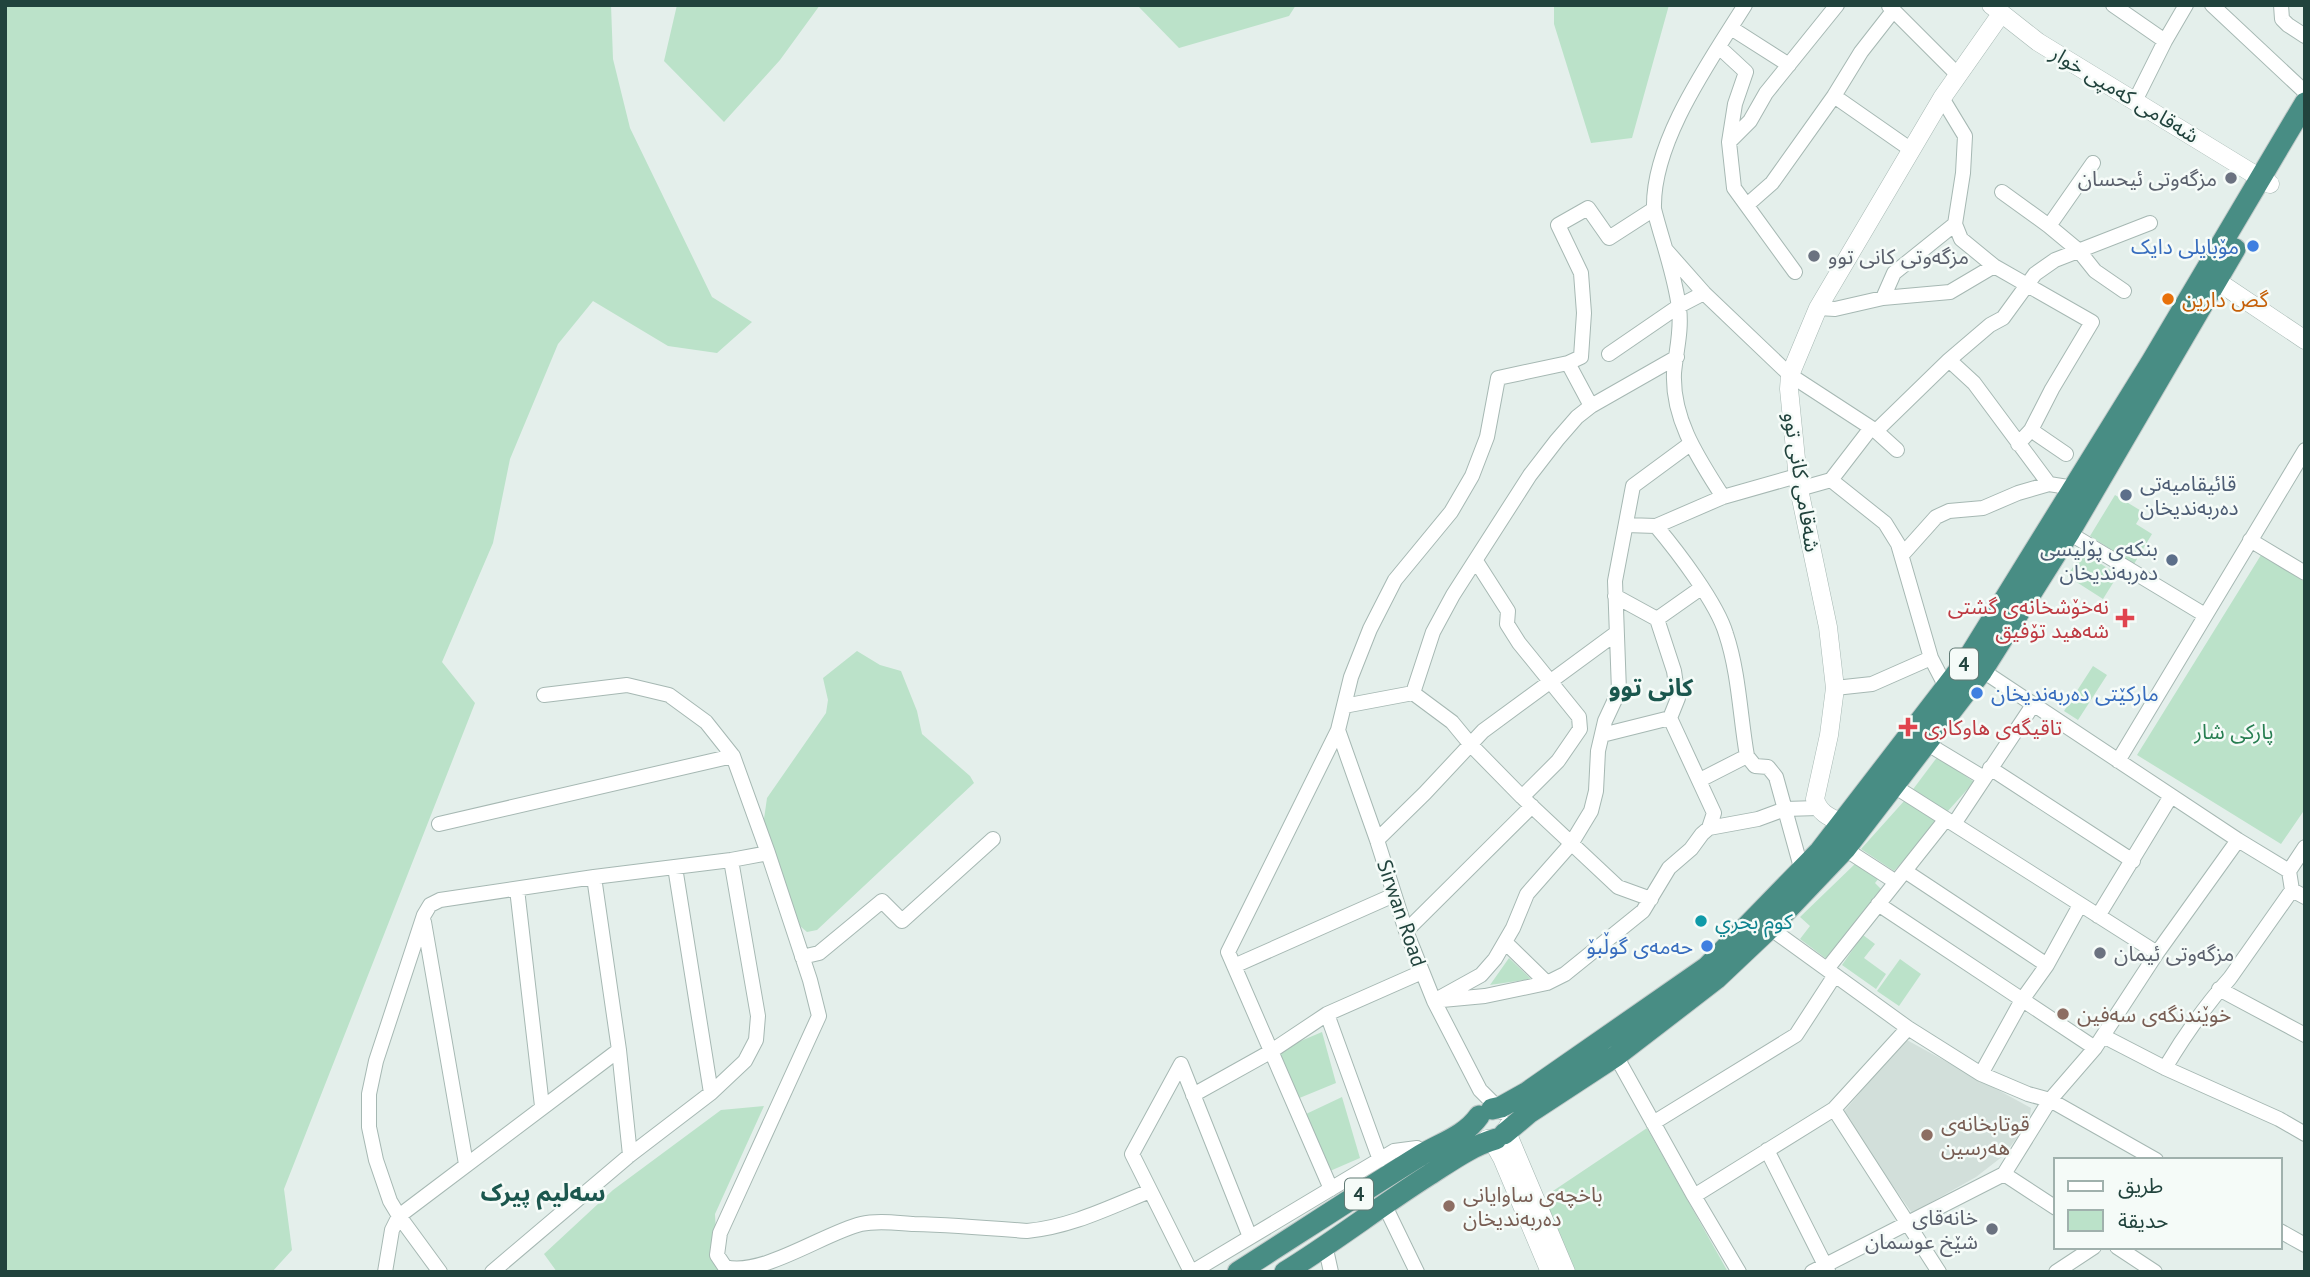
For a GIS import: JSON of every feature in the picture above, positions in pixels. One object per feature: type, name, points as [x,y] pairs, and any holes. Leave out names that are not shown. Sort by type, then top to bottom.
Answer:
[{"type":"highway","name":"4","points":[[1285,1272],[1310,1265],[1325,1245],[1465,1152],[1527,1093],[1707,967],[1802,872],[1946,687],[1975,665],[2068,533],[2217,281],[2305,103]]},
{"type":"highway","name":"4","points":[[1238,1272],[1424,1153],[1473,1125],[1495,1124],[1529,1113],[1616,1056],[1716,979],[1770,928],[1845,849],[1926,743],[1975,665],[2074,488],[2305,121]]},
{"type":"street","points":[[1723,496],[1690,443],[1681,419],[1674,387],[1679,306],[1654,209],[1661,158],[1682,113],[1745,5]]},
{"type":"street","points":[[1729,142],[1750,121],[1766,93],[1837,5]]},
{"type":"street","points":[[2113,5],[2165,41]]},
{"type":"street","points":[[2135,101],[2186,5]]},
{"type":"street","points":[[2212,5],[2305,92]]},
{"type":"street","points":[[2281,5],[2282,19],[2305,36]]},
{"type":"street","points":[[1747,205],[1773,183],[1891,8],[1957,74]]},
{"type":"street","name":"شەقامی کانی توو","points":[[1818,808],[1815,799],[1829,735],[1835,688],[1828,626],[1798,482],[1790,375],[1818,308],[1910,149],[1996,10]]},
{"type":"street","name":"شەقامی کەمپی خوار","points":[[1996,10],[2038,42],[2266,181]]},
{"type":"street","points":[[1731,28],[1789,65]]},
{"type":"street","points":[[1719,47],[1746,72],[1735,104],[1729,142],[1734,188],[1795,272]]},
{"type":"street","points":[[1834,96],[1910,149]]},
{"type":"street","points":[[1942,98],[1965,136],[1964,173],[1955,223],[1961,239],[1994,266],[2092,322],[2031,430],[2018,444]]},
{"type":"street","points":[[2049,226],[2093,163]]},
{"type":"street","points":[[2002,192],[2049,226],[2079,251],[2095,271],[2124,291]]},
{"type":"street","points":[[1331,1189],[1228,952],[1338,730],[1351,677],[1370,629],[1395,580],[1451,512],[1472,476],[1487,438],[1498,378],[1581,358],[1584,313],[1581,273],[1558,225],[1588,208],[1609,238],[1654,209]]},
{"type":"street","points":[[1883,298],[1894,273],[1955,223]]},
{"type":"street","points":[[1831,480],[1873,430],[1949,360],[1990,325],[2003,318],[2035,274],[2055,260],[2150,223]]},
{"type":"street","points":[[1665,249],[1704,293],[1790,375],[1873,430],[1897,450]]},
{"type":"street","points":[[1818,308],[1835,309],[1883,298],[1950,292],[1994,266]]},
{"type":"street","points":[[2217,281],[2303,336]]},
{"type":"street","points":[[1609,354],[1679,306],[1704,293]]},
{"type":"street","points":[[1413,693],[1433,632],[1453,595],[1556,440],[1591,406],[1676,358]]},
{"type":"street","points":[[1949,360],[1974,383],[2049,484]]},
{"type":"street","points":[[1569,363],[1591,406]]},
{"type":"street","points":[[2031,430],[2066,454]]},
{"type":"street","points":[[1434,1001],[1481,975],[1495,959],[1527,894],[1571,844],[1591,811],[1596,791],[1598,751],[1605,722],[1619,691],[1615,581],[1633,486],[1690,443]]},
{"type":"street","points":[[2118,761],[2305,450]]},
{"type":"street","points":[[1626,525],[1656,526],[1723,496],[1798,482],[1831,480],[1885,523],[1898,544],[1931,658],[1946,687]]},
{"type":"street","points":[[1902,555],[1936,517],[1949,511],[1983,508],[2018,493],[2049,484],[2074,488]]},
{"type":"street","points":[[1656,526],[1701,588],[1726,631],[1734,663],[1747,756],[1755,766],[1768,767],[1776,777],[1802,872]]},
{"type":"street","points":[[2068,533],[2205,615]]},
{"type":"street","points":[[2250,540],[2305,573]]},
{"type":"street","points":[[1406,931],[1527,801],[1580,729],[1579,717],[1519,643],[1507,624],[1508,611],[1476,561]]},
{"type":"street","points":[[1657,619],[1701,588]]},
{"type":"street","points":[[1615,596],[1657,619],[1674,671],[1678,698],[1670,718],[1714,813],[1709,828]]},
{"type":"street","points":[[1377,840],[1483,731],[1615,634]]},
{"type":"street","points":[[1835,688],[1872,684],[1931,658]]},
{"type":"street","points":[[1975,665],[2289,872],[2298,894],[2219,989],[2184,1035],[2165,1068]]},
{"type":"street","points":[[544,695],[627,685],[669,695],[706,722],[733,756],[802,957],[819,1016],[720,1233],[717,1255],[725,1267],[736,1270],[764,1265],[863,1223],[954,1225],[1027,1231],[1064,1226],[1150,1191]]},
{"type":"street","points":[[1344,706],[1413,693],[1452,722],[1527,801],[1618,887],[1651,899]]},
{"type":"street","points":[[1653,1124],[1796,1035],[1831,972],[1878,904],[1950,822],[2033,705]]},
{"type":"street","points":[[1602,735],[1670,718]]},
{"type":"street","name":"Sirwan Road","points":[[1338,730],[1422,972],[1495,1124]]},
{"type":"street","points":[[1926,743],[1987,773],[2133,861]]},
{"type":"street","points":[[439,824],[733,756]]},
{"type":"street","points":[[1700,780],[1747,756]]},
{"type":"street","points":[[1894,786],[2157,953]]},
{"type":"street","points":[[2098,916],[2171,796]]},
{"type":"street","points":[[1434,1001],[1485,996],[1547,983],[1565,974],[1643,911],[1669,868],[1691,849],[1709,828],[1758,819],[1785,809],[1818,808],[1826,816],[1842,823]]},
{"type":"street","points":[[802,957],[819,953],[882,901],[902,921],[993,839]]},
{"type":"street","points":[[1768,1150],[1822,1270],[2004,1174],[2050,1100],[2099,1042],[2157,953],[2238,840]]},
{"type":"street","points":[[2289,872],[2305,847]]},
{"type":"street","points":[[1845,849],[1900,876],[2047,965]]},
{"type":"street","points":[[440,1272],[390,1201],[369,1127],[369,1094],[376,1061],[430,905],[440,900],[768,853]]},
{"type":"street","points":[[492,1272],[630,1155],[711,1093],[745,1061],[756,1040],[758,1024],[731,860]]},
{"type":"street","points":[[674,867],[711,1093]]},
{"type":"street","points":[[594,877],[619,1050],[630,1155]]},
{"type":"street","points":[[517,889],[542,1106]]},
{"type":"street","points":[[1234,966],[1394,895]]},
{"type":"street","points":[[1878,904],[2022,1000],[2099,1042],[2165,1068],[2279,1119],[2305,1134]]},
{"type":"street","points":[[1981,1073],[2080,905]]},
{"type":"street","points":[[423,920],[466,1164]]},
{"type":"street","points":[[1770,928],[1908,1028],[1981,1073],[2028,1094],[2050,1100],[2152,1158]]},
{"type":"street","points":[[1505,942],[1547,983]]},
{"type":"street","points":[[1193,1095],[1270,1052],[1327,1014],[1422,972]]},
{"type":"street","points":[[2219,989],[2305,1035]]},
{"type":"street","points":[[1327,1014],[1380,1160]]},
{"type":"street","points":[[1694,1196],[1834,1109],[1908,1028]]},
{"type":"street","points":[[385,1272],[392,1230],[399,1216],[619,1050]]},
{"type":"street","points":[[1616,1056],[1740,1272]]},
{"type":"street","points":[[1250,1237],[1181,1064],[1132,1154],[1191,1272],[1401,1149],[1417,1148],[1424,1153]]},
{"type":"street","points":[[1834,1109],[1939,1272]]},
{"type":"street","points":[[1495,1124],[1494,1144],[1550,1272]]},
{"type":"street","points":[[1495,1124],[1514,1150],[1566,1272]]},
{"type":"street","points":[[2004,1174],[2054,1207]]},
{"type":"street","points":[[1384,1204],[1417,1272]]},
{"type":"street","points":[[2282,1232],[2305,1245]]},
{"type":"street","points":[[1325,1245],[1331,1272]]},
{"type":"street","points":[[2056,1272],[2092,1249]]},
{"type":"street","points":[[2120,1249],[2155,1272]]},
{"type":"shaded area","points":[[1905,1039],[2031,1108],[2029,1122],[2003,1156],[1976,1177],[1912,1213],[1842,1114]]},
{"type":"green space","points":[[5,5],[611,5],[613,59],[630,128],[712,297],[752,322],[717,353],[668,346],[593,301],[558,344],[510,459],[493,543],[442,662],[475,703],[284,1189],[292,1250],[272,1272],[5,1272]]},
{"type":"green space","points":[[677,5],[820,5],[780,60],[724,122],[664,61]]},
{"type":"green space","points":[[1137,5],[1296,5],[1289,16],[1179,48]]},
{"type":"green space","points":[[1554,5],[1669,5],[1632,138],[1591,143],[1554,24]]},
{"type":"green space","points":[[2115,495],[2143,512],[2136,524],[2152,534],[2134,564],[2090,536]]},
{"type":"green space","points":[[2083,552],[2118,575],[2103,599],[2067,576]]},
{"type":"green space","name":"پاركى شار","points":[[2261,555],[2305,582],[2305,809],[2281,844],[2137,755]]},
{"type":"green space","points":[[857,651],[880,665],[901,671],[917,711],[922,734],[970,776],[974,783],[817,930],[807,932],[800,926],[763,826],[767,798],[826,713],[828,700],[823,678]]},
{"type":"green space","points":[[2093,666],[2107,675],[2078,720],[2064,711]]},
{"type":"green space","points":[[1938,756],[1974,782],[1894,871],[1861,849],[1905,800]]},
{"type":"green space","points":[[1857,862],[1879,878],[1875,883],[1882,890],[1828,960],[1800,939],[1810,926],[1800,917]]},
{"type":"green space","points":[[1863,935],[1875,944],[1864,958],[1886,974],[1876,989],[1842,965]]},
{"type":"green space","points":[[1509,958],[1531,979],[1490,985]]},
{"type":"green space","points":[[1900,959],[1921,974],[1899,1006],[1877,991]]},
{"type":"green space","points":[[1322,1032],[1336,1083],[1297,1099],[1277,1051]]},
{"type":"green space","points":[[1342,1097],[1360,1158],[1330,1171],[1306,1114]]},
{"type":"green space","points":[[764,1106],[715,1214],[718,1272],[557,1272],[544,1254],[613,1190],[721,1110]]},
{"type":"green space","points":[[1647,1128],[1728,1272],[1573,1272],[1541,1199]]},
{"type":"place","name":"مزگەوتی ئیحسان","points":[[2231,178]]},
{"type":"place","name":"مۆبایلی دایک","points":[[2253,246]]},
{"type":"place","name":"مزگەوتی کانی توو","points":[[1814,256]]},
{"type":"place","name":"گص دارین","points":[[2168,299]]},
{"type":"place","name":"قائیقامیەتی دەربەندیخان","points":[[2126,495]]},
{"type":"place","name":"بنکەی پۆلیسی دەربەندیخان","points":[[2172,560]]},
{"type":"place","name":"نەخۆشخانەی گشتی شەهید تۆفیق","points":[[2125,618]]},
{"type":"place","name":"مارکێتی دەربەندیخان","points":[[1977,693]]},
{"type":"place","name":"تاقیگەی هاوکاری","points":[[1908,727]]},
{"type":"place","name":"کوم بحري","points":[[1701,921]]},
{"type":"place","name":"حەمەی گوڵبۆ","points":[[1707,946]]},
{"type":"place","name":"مزگەوتی ئیمان","points":[[2100,953]]},
{"type":"place","name":"خوێندنگەی سەفین","points":[[2063,1014]]},
{"type":"place","name":"قوتابخانەی هەرسین","points":[[1927,1135]]},
{"type":"place","name":"باخچەی ساوایانی دەربەندیخان","points":[[1449,1206]]},
{"type":"place","name":"خانەقای شێخ عوسمان","points":[[1992,1229]]},
{"type":"district","name":"کانی توو","points":[[1651,687]]},
{"type":"district","name":"سەلیم پیرک","points":[[543,1192]]}]
